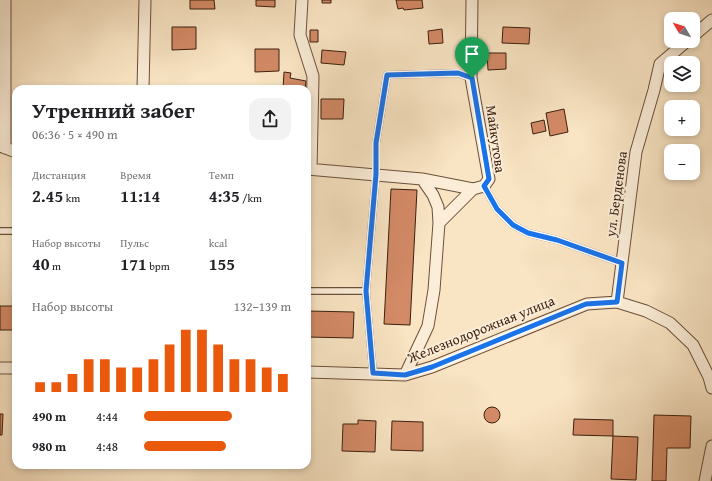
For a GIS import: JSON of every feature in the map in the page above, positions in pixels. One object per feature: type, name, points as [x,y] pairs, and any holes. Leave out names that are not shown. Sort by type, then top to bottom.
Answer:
[{"type":"street","points":[[4,0],[7,149]]},
{"type":"street","points":[[143,85],[145,0]]},
{"type":"street","points":[[302,0],[300,35],[313,76],[311,122]]},
{"type":"street","name":"Майкутова","points":[[472,0],[472,78],[489,179],[478,187]]},
{"type":"street","points":[[700,30],[712,20]]},
{"type":"street","name":"ул. Берденова","points":[[617,302],[636,152],[660,64],[678,48]]},
{"type":"street","points":[[311,169],[376,174],[478,187]]},
{"type":"street","points":[[405,375],[428,326],[434,290],[439,223],[438,207],[433,195],[422,179]]},
{"type":"street","points":[[439,223],[478,187]]},
{"type":"street","points":[[617,302],[646,311],[670,323],[693,345],[709,377],[712,388]]},
{"type":"street","name":"Железнодорожная улица","points":[[311,372],[405,375],[432,367],[586,304],[617,302]]},
{"type":"street","points":[[0,368],[12,368]]},
{"type":"street","points":[[705,481],[712,446]]},
{"type":"lane","points":[[373,373],[366,291],[376,174],[376,143],[387,75],[458,73],[472,78]]},
{"type":"lane","points":[[478,187],[513,225],[528,233],[557,240],[622,263]]},
{"type":"lane","points":[[0,231],[12,231]]},
{"type":"lane","points":[[311,291],[366,291]]},
{"type":"building","points":[[190,0],[214,0],[215,9],[190,9]]},
{"type":"building","points":[[256,0],[275,0],[275,7],[256,6]]},
{"type":"building","points":[[322,0],[331,0],[331,3],[322,3]]},
{"type":"building","points":[[396,0],[422,0],[423,8],[404,10],[403,8],[398,9]]},
{"type":"building","points":[[172,27],[196,27],[196,49],[172,50]]},
{"type":"building","points":[[503,27],[530,28],[529,44],[502,43]]},
{"type":"building","points":[[442,29],[443,43],[429,44],[428,31]]},
{"type":"building","points":[[310,30],[318,30],[318,42],[310,42]]},
{"type":"building","points":[[255,49],[279,49],[279,71],[255,72]]},
{"type":"building","points":[[322,50],[346,52],[344,65],[321,63]]},
{"type":"building","points":[[487,53],[506,53],[506,69],[488,70]]},
{"type":"building","points":[[284,72],[291,73],[290,78],[306,81],[306,85],[283,85]]},
{"type":"building","points":[[321,99],[344,99],[343,119],[321,119]]},
{"type":"building","points":[[564,109],[568,132],[550,136],[546,113]]},
{"type":"building","points":[[544,120],[546,131],[533,134],[531,123]]},
{"type":"building","points":[[391,189],[417,190],[410,325],[384,324]]},
{"type":"building","points":[[0,306],[12,306],[12,330],[0,330]]},
{"type":"building","points":[[311,311],[354,312],[353,338],[311,337]]},
{"type":"building","points":[[489,407],[495,407],[500,412],[498,421],[495,423],[489,423],[484,418],[484,412]]},
{"type":"building","points":[[0,414],[3,414],[2,435],[0,435]]},
{"type":"building","points":[[654,415],[691,416],[690,448],[667,448],[666,481],[652,481]]},
{"type":"building","points":[[574,419],[613,420],[613,436],[573,435]]},
{"type":"building","points":[[358,420],[376,421],[375,452],[342,451],[343,424],[358,424]]},
{"type":"building","points":[[392,421],[423,422],[423,451],[391,450]]},
{"type":"building","points":[[613,436],[638,437],[636,480],[611,479]]},
{"type":"route","points":[[458,73],[472,78],[489,179],[484,186],[497,209],[513,225],[528,233],[557,240],[622,263],[617,302],[586,304],[432,367],[405,375],[373,373],[366,291],[376,174],[376,143],[387,75],[458,73]]}]
